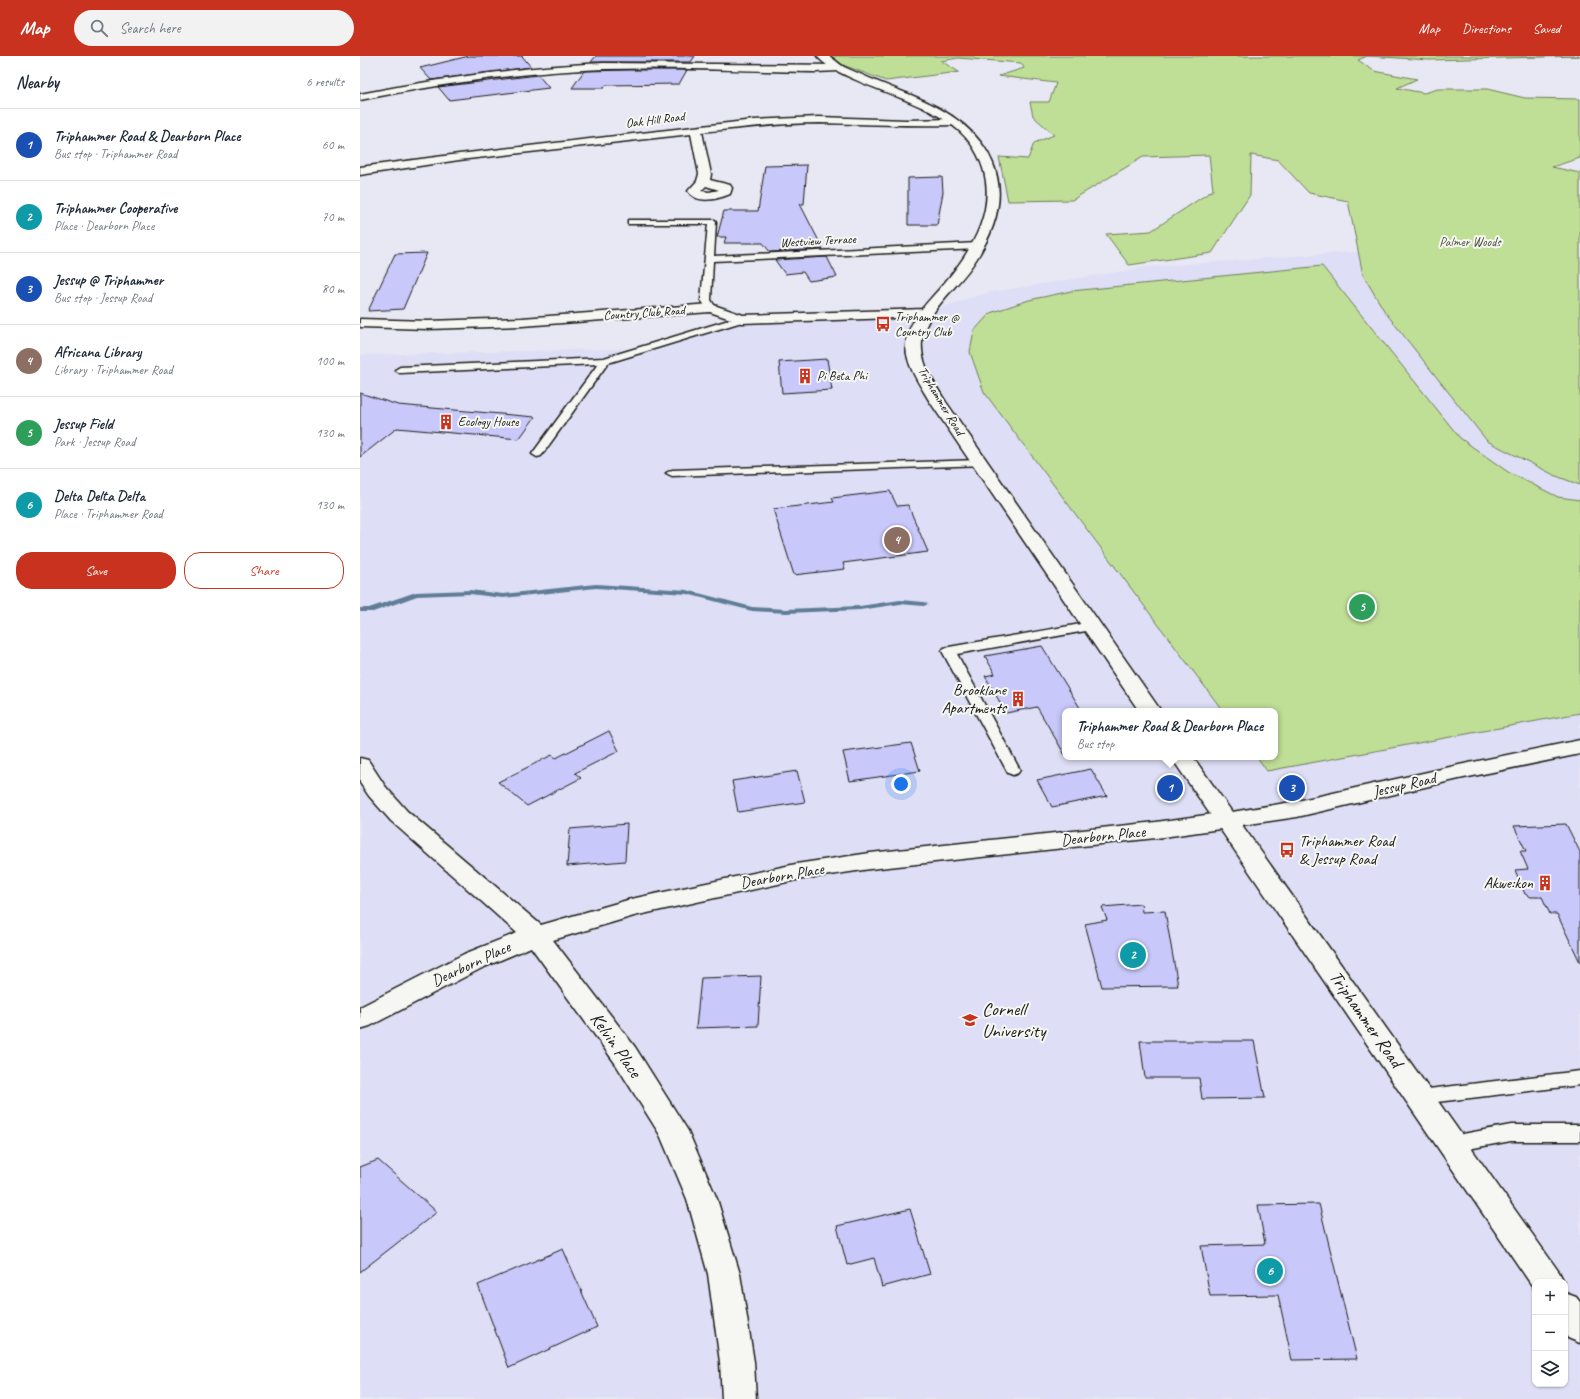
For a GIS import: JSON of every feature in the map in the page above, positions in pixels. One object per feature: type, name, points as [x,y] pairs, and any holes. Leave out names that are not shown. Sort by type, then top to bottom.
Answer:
[{"type":"street","name":"Triphammer Road","points":[[822,56],[839,68],[919,102],[954,122],[979,145],[987,160],[992,176],[994,192],[989,219],[978,246],[952,283],[926,313],[916,332],[914,347],[916,358],[920,371],[980,463],[1148,708]]},
{"type":"street","points":[[472,77],[506,68],[528,60],[552,69]]},
{"type":"street","points":[[360,97],[472,77],[552,69],[641,66],[814,69],[839,68]]},
{"type":"street","name":"Oak Hill Road","points":[[360,171],[459,157],[775,121],[819,120],[906,123],[954,122]]},
{"type":"street","points":[[696,130],[705,174],[703,182]]},
{"type":"street","name":"Country Club Road","points":[[360,323],[428,325],[522,322],[711,308],[742,319],[926,313]]},
{"type":"street","name":"Jessup Road","points":[[1227,820],[1297,809],[1451,774],[1580,747]]},
{"type":"street","name":"Triphammer Road","points":[[1184,760],[1546,1279]]},
{"type":"street","name":"Kelvin Place","points":[[360,765],[377,791],[399,816],[536,935],[625,1055],[673,1131],[702,1199],[724,1274],[737,1362],[739,1399]]},
{"type":"street","name":"Dearborn Place","points":[[360,1019],[473,961],[536,935],[631,908],[685,895],[796,872],[870,861],[1171,828],[1227,820]]},
{"type":"street","points":[[1568,1311],[1580,1328]]},
{"type":"lane","points":[[631,222],[712,222],[706,300],[711,308]]},
{"type":"lane","name":"Westview Terrace","points":[[709,259],[978,246]]},
{"type":"lane","points":[[400,370],[605,361],[742,319]]},
{"type":"lane","points":[[537,454],[605,361]]},
{"type":"lane","points":[[672,474],[980,463]]},
{"type":"lane","points":[[1013,770],[949,651],[1092,626]]},
{"type":"lane","points":[[1420,1097],[1580,1078]]},
{"type":"lane","points":[[1452,1144],[1511,1134],[1580,1133]]},
{"type":"shaded area","name":"Cornell University","points":[[1580,235],[1580,1399],[360,1399],[360,355],[649,348],[745,319],[930,311],[986,293],[1148,267]]},
{"type":"green space","name":"Palmer Woods","points":[[824,56],[1367,56],[1358,60],[1374,71],[1417,79],[1397,88],[1424,93],[1438,89],[1487,89],[1525,98],[1580,99],[1580,158],[1552,167],[1580,173],[1580,485],[1556,476],[1487,441],[1385,312],[1363,275],[1348,201],[1309,193],[1278,160],[1251,155],[1250,195],[1212,253],[1129,265],[1106,234],[1151,231],[1213,190],[1209,155],[1143,157],[1072,200],[1008,201],[999,157],[1028,159],[1034,143],[1054,135],[1033,116],[1030,102],[1049,102],[1056,83],[999,76],[1024,68],[1021,63],[958,58],[941,61],[959,72],[886,81],[827,59]]},
{"type":"green space","points":[[1367,56],[1580,56],[1429,60]]},
{"type":"green space","points":[[1322,266],[1460,438],[1508,472],[1558,497],[1580,500],[1580,713],[1267,771],[1259,760],[1278,760],[1278,708],[1221,708],[984,392],[970,352],[974,331],[990,313],[1029,300],[1071,291]]},
{"type":"building","points":[[469,56],[522,56],[531,67],[431,80],[420,68]]},
{"type":"building","points":[[596,56],[695,56],[691,62],[591,62]]},
{"type":"building","points":[[687,70],[679,84],[606,85],[604,88],[572,88],[584,71]]},
{"type":"building","points":[[538,75],[549,88],[449,100],[438,87]]},
{"type":"building","points":[[807,165],[804,204],[800,204],[823,249],[770,252],[763,243],[724,243],[726,237],[717,237],[724,211],[758,211],[765,166]]},
{"type":"building","points":[[942,177],[943,192],[937,225],[908,225],[908,178]]},
{"type":"building","points":[[427,253],[403,309],[368,311],[395,254]]},
{"type":"building","points":[[827,257],[837,277],[809,281],[803,272],[785,274],[775,260]]},
{"type":"building","name":"Pi Beta Phi","points":[[827,359],[832,390],[782,393],[779,362]]},
{"type":"building","name":"Ecology House","points":[[360,393],[398,405],[535,417],[519,439],[397,428],[360,457]]},
{"type":"building","points":[[890,491],[897,506],[908,505],[928,552],[843,563],[845,569],[794,575],[773,509],[834,502],[832,498]]},
{"type":"building","name":"Brooklane Apartments","points":[[1042,646],[1080,708],[1062,708],[1062,750],[1037,707],[1006,713],[985,676],[995,674],[985,656]]},
{"type":"building","points":[[609,731],[619,751],[575,773],[581,778],[527,806],[498,782],[552,755],[556,758]]},
{"type":"building","points":[[911,743],[920,771],[850,781],[843,752]]},
{"type":"building","points":[[1091,769],[1107,796],[1052,807],[1037,780]]},
{"type":"building","points":[[797,771],[805,802],[738,812],[732,781]]},
{"type":"building","points":[[627,824],[625,861],[567,866],[570,829]]},
{"type":"building","name":"Akwe:kon","points":[[1566,824],[1580,852],[1580,962],[1557,914],[1550,914],[1542,897],[1531,897],[1525,894],[1515,870],[1528,869],[1520,851],[1526,851],[1514,826]]},
{"type":"building","points":[[1141,904],[1142,912],[1165,911],[1178,986],[1102,987],[1085,924],[1107,920],[1102,907]]},
{"type":"building","points":[[761,976],[758,1026],[696,1028],[701,978]]},
{"type":"building","points":[[1140,1041],[1254,1041],[1265,1098],[1202,1099],[1199,1078],[1145,1078]]},
{"type":"building","points":[[378,1160],[437,1212],[360,1272],[360,1167]]},
{"type":"building","points":[[1319,1204],[1357,1359],[1292,1360],[1278,1295],[1210,1296],[1201,1246],[1265,1244],[1258,1205]]},
{"type":"building","points":[[910,1209],[930,1274],[882,1287],[874,1258],[847,1265],[837,1226]]},
{"type":"building","points":[[563,1249],[597,1327],[509,1368],[478,1285]]},
{"type":"waterway","points":[[360,610],[370,610],[416,594],[470,592],[503,596],[596,586],[687,592],[752,609],[786,611],[860,608],[900,602],[924,604]]},
{"type":"place","name":"Triphammer @ Country Club","points":[[883,324]]},
{"type":"place","name":"Pi Beta Phi","points":[[805,376]]},
{"type":"place","name":"Ecology House","points":[[446,422]]},
{"type":"place","name":"Africana Library","points":[[897,540]]},
{"type":"place","name":"Jessup Field","points":[[1362,607]]},
{"type":"place","name":"Brooklane Apartments","points":[[1018,699]]},
{"type":"place","name":"Triphammer Road & Dearborn Place","points":[[1170,788]]},
{"type":"place","name":"Jessup @ Triphammer","points":[[1292,788]]},
{"type":"place","name":"Triphammer Road & Jessup Road","points":[[1287,850]]},
{"type":"place","name":"Akwe:kon","points":[[1545,883]]},
{"type":"place","name":"Triphammer Cooperative","points":[[1133,955]]},
{"type":"place","name":"Cornell University","points":[[970,1020]]},
{"type":"place","name":"Delta Delta Delta","points":[[1270,1271]]}]
